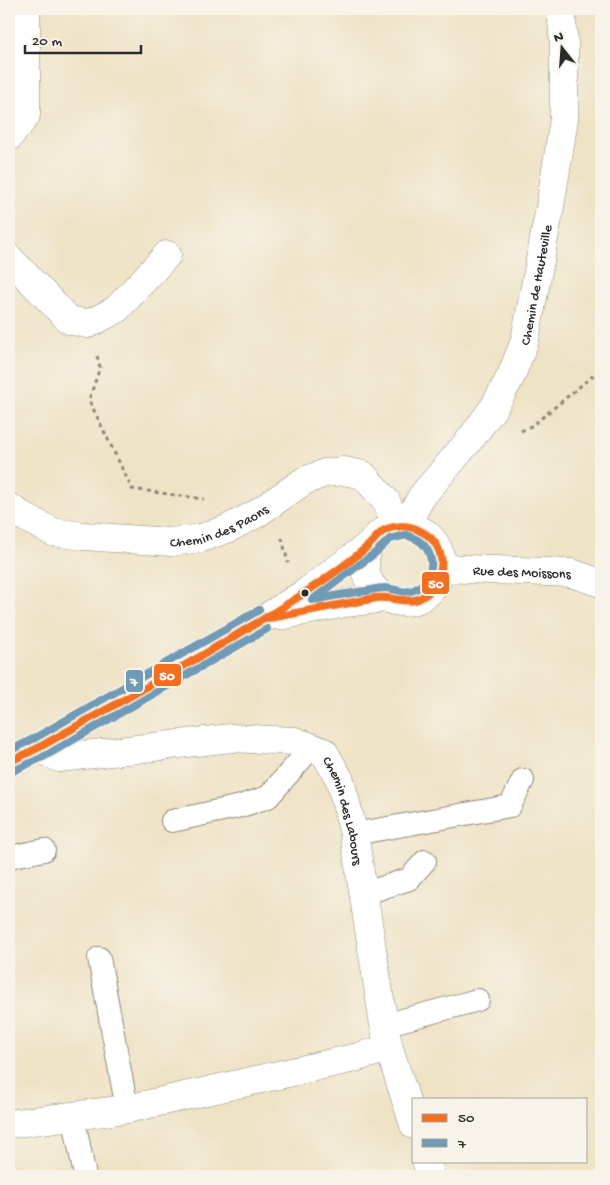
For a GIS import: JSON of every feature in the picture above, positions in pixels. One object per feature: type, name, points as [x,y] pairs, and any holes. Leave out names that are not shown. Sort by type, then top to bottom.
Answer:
[{"type":"street","points":[[9,137],[26,116],[26,9]]},
{"type":"street","name":"Chemin de Hauteville","points":[[402,526],[422,496],[472,437],[494,407],[511,376],[525,340],[550,207],[564,119],[564,45],[561,9]]},
{"type":"street","points":[[9,258],[69,320],[88,324],[116,310],[167,255]]},
{"type":"street","name":"Chemin des Paons","points":[[9,507],[53,532],[171,542],[201,538],[227,529],[256,514],[304,481],[325,473],[344,471],[363,475],[386,501],[402,526]]},
{"type":"street","points":[[9,762],[38,748],[264,619],[305,593],[370,545],[385,530],[402,526],[419,529],[429,535],[441,555],[442,568],[434,588],[424,597],[411,602],[398,602],[385,598],[374,590],[365,568],[366,555],[370,545]]},
{"type":"street","name":"Rue des Moissons","points":[[442,568],[571,573],[601,583]]},
{"type":"street","points":[[264,619],[345,603],[385,598]]},
{"type":"street","name":"Chemin des Labours","points":[[38,748],[59,758],[231,738],[295,741],[324,752],[340,780],[354,834],[386,1037],[412,1119]]},
{"type":"street","points":[[9,1124],[127,1109],[354,1058],[386,1037]]},
{"type":"street","points":[[426,1162],[431,1176]]},
{"type":"lane","points":[[172,821],[241,806],[268,797],[312,747]]},
{"type":"lane","points":[[354,834],[510,806],[523,780]]},
{"type":"lane","points":[[9,858],[44,850]]},
{"type":"lane","points":[[363,894],[409,879],[425,861]]},
{"type":"lane","points":[[99,958],[127,1109]]},
{"type":"lane","points":[[386,1037],[478,1000]]},
{"type":"lane","points":[[73,1115],[85,1176]]},
{"type":"path","points":[[88,324],[100,367],[89,400],[128,485],[132,490],[211,500]]},
{"type":"path","points":[[472,437],[499,442],[533,425],[601,370]]},
{"type":"path","points":[[280,530],[289,568]]},
{"type":"transit line","name":"50","points":[[9,762],[38,748],[203,655],[268,616],[343,566],[384,530],[395,527],[412,528],[428,535],[438,549],[442,561],[439,577],[426,595],[419,599],[376,598],[264,619]]},
{"type":"transit line","name":"7","points":[[406,535],[421,542],[427,549],[431,561],[428,578],[415,590],[406,592],[380,588],[312,600],[375,553],[390,539],[406,535]]},
{"type":"transit line","name":"7","points":[[9,751],[259,610]]},
{"type":"transit line","name":"7","points":[[13,771],[43,757],[267,629]]}]
